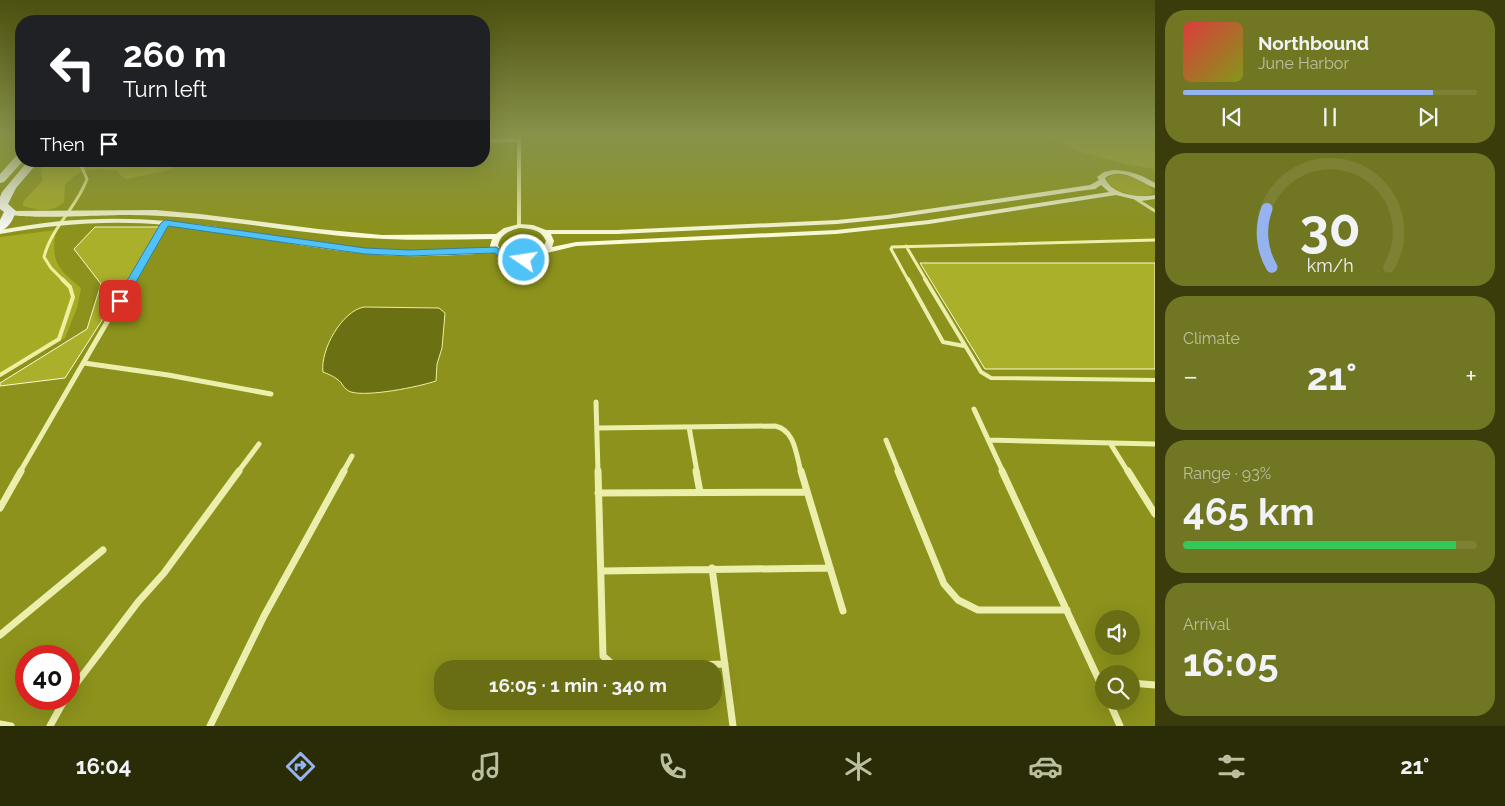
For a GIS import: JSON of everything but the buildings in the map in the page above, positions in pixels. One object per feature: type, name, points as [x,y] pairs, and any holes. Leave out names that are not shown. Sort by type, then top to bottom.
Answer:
[{"type":"highway","points":[[0,180],[11,168]]},
{"type":"highway","points":[[0,227],[7,220],[4,207],[10,189],[28,168]]},
{"type":"street","points":[[519,168],[519,226]]},
{"type":"street","points":[[496,250],[494,241],[497,236],[507,229],[519,226],[531,226],[545,232],[593,232],[837,222],[887,217],[1092,187],[1102,181],[1104,175],[1108,173],[1155,178]]},
{"type":"street","points":[[1133,175],[1155,186]]},
{"type":"street","points":[[1102,181],[1117,192],[1135,198],[1155,197]]},
{"type":"street","points":[[0,232],[21,228],[84,223],[165,223],[365,251],[410,253],[496,250],[507,258],[516,260],[533,258],[546,251],[576,244],[836,232],[929,222],[1117,192]]},
{"type":"street","points":[[4,207],[56,214],[143,212],[222,218],[364,236],[430,238],[497,236]]},
{"type":"street","points":[[0,508],[165,223]]},
{"type":"street","points":[[545,232],[550,241],[546,251]]},
{"type":"street","points":[[84,363],[168,375],[270,394]]},
{"type":"street","points":[[596,402],[603,656],[611,663],[624,667],[725,664]]},
{"type":"street","points":[[974,410],[1095,667]]},
{"type":"street","points":[[597,428],[775,426],[784,428],[790,434],[843,611]]},
{"type":"street","points":[[689,427],[700,492]]},
{"type":"street","points":[[886,440],[944,584],[958,600],[978,610],[1067,610]]},
{"type":"street","points":[[988,440],[1155,444]]},
{"type":"street","points":[[1110,443],[1155,514]]},
{"type":"street","points":[[80,678],[138,602],[164,573],[259,444]]},
{"type":"street","points":[[210,726],[264,616],[352,456]]},
{"type":"street","points":[[598,493],[807,492]]},
{"type":"street","points":[[0,635],[104,550]]},
{"type":"street","points":[[601,571],[712,568],[830,568]]},
{"type":"street","points":[[712,568],[733,726]]},
{"type":"street","points":[[1140,684],[1155,685]]},
{"type":"street","points":[[50,726],[59,710]]},
{"type":"street","points":[[1113,710],[1120,726]]},
{"type":"street","points":[[0,724],[11,726]]},
{"type":"lane","points":[[1135,198],[1155,211]]},
{"type":"lane","points":[[964,346],[943,342],[891,250],[892,247],[1155,240]]},
{"type":"lane","points":[[906,246],[964,346],[981,372],[991,378],[1155,380]]},
{"type":"shaded area","points":[[43,168],[172,168],[171,170],[127,179],[122,177],[117,171],[88,170],[77,175],[65,185],[64,202],[59,206],[44,210],[23,206],[23,202],[43,180],[41,173]]},
{"type":"shaded area","points":[[1113,175],[1130,176],[1142,180],[1153,192],[1140,196],[1122,192],[1108,182],[1107,179]]},
{"type":"shaded area","points":[[56,230],[54,250],[57,263],[66,275],[81,288],[77,308],[65,338],[0,376],[0,237]]},
{"type":"shaded area","points":[[364,307],[439,308],[445,313],[442,348],[437,364],[436,381],[393,391],[359,393],[348,391],[341,382],[323,372],[325,353],[334,333],[348,316]]},
{"type":"waterway","points":[[0,375],[59,339],[73,297],[70,287],[51,268],[44,257],[52,237],[83,189],[87,179],[82,168]]},
{"type":"route","points":[[120,301],[165,223],[365,251],[410,253],[496,250],[507,258],[524,260]]}]
